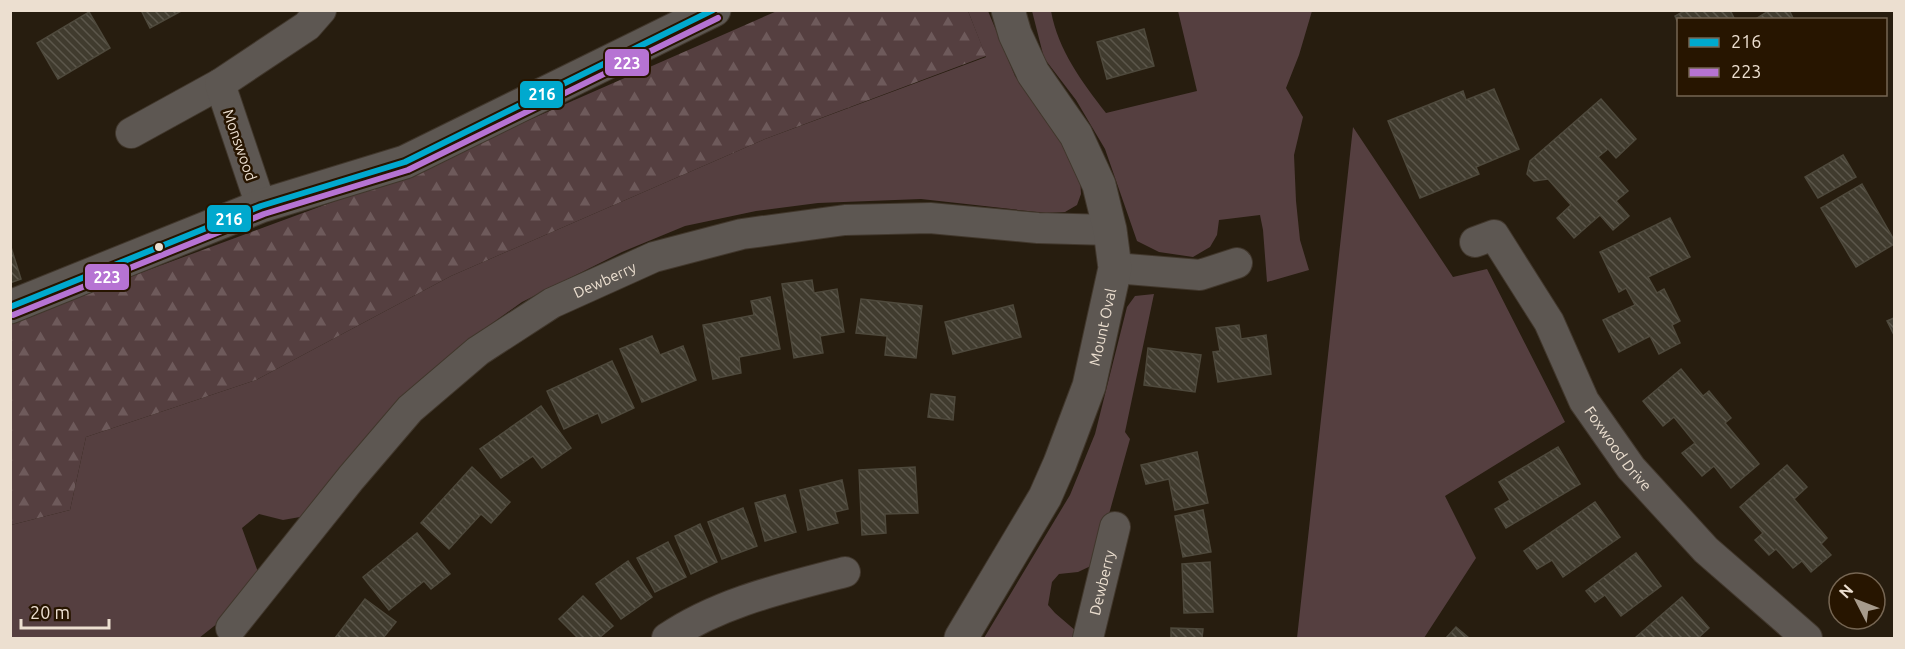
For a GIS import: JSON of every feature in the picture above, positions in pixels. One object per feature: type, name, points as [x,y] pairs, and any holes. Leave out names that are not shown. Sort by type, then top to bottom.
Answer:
[{"type":"street","points":[[131,133],[220,84],[307,26],[321,10]]},
{"type":"street","points":[[10,308],[261,206],[405,162],[714,10]]},
{"type":"street","name":"Mount Oval","points":[[961,639],[1045,497],[1060,462],[1089,386],[1114,268],[1110,230],[1099,185],[1076,135],[1033,73],[1015,34],[1008,10]]},
{"type":"street","name":"Monswood","points":[[220,84],[261,206]]},
{"type":"street","name":"Dewberry","points":[[231,627],[351,478],[410,410],[478,351],[552,303],[654,256],[742,234],[845,220],[930,218],[1038,228],[1110,230]]},
{"type":"street","name":"Foxwood Drive","points":[[1475,242],[1494,235],[1549,322],[1584,402],[1631,468],[1706,550],[1807,639]]},
{"type":"street","points":[[1114,268],[1200,275],[1237,262]]},
{"type":"street","name":"Dewberry","points":[[1088,639],[1115,527]]},
{"type":"street","points":[[667,639],[684,626],[759,594],[845,572]]},
{"type":"green space","points":[[777,11],[968,11],[986,56],[765,139],[451,276],[256,380],[86,437],[70,510],[11,525],[11,324],[40,310],[395,179]]},
{"type":"green space","points":[[968,11],[988,11],[1015,76],[1065,147],[1080,176],[1081,194],[1077,205],[1065,212],[1046,213],[921,199],[818,203],[756,211],[685,226],[622,252],[522,302],[467,341],[403,398],[300,517],[283,520],[259,514],[242,528],[258,572],[218,623],[199,638],[11,638],[11,525],[70,510],[86,437],[256,380],[451,276],[765,139],[986,57]]},
{"type":"green space","points":[[1032,11],[1051,11],[1065,52],[1106,113],[1197,91],[1178,11],[1312,11],[1286,88],[1303,117],[1294,155],[1300,240],[1309,270],[1267,282],[1260,215],[1219,220],[1217,235],[1210,247],[1193,257],[1159,252],[1137,241],[1105,149],[1076,100],[1044,58]]},
{"type":"green space","points":[[1353,127],[1453,277],[1487,269],[1565,422],[1445,496],[1476,558],[1424,638],[1297,638]]},
{"type":"green space","points":[[1154,294],[1125,432],[1130,439],[1095,564],[1078,572],[1059,574],[1052,582],[1048,605],[1076,631],[1076,638],[984,638],[1070,495],[1095,434],[1127,307],[1135,296]]},
{"type":"building","points":[[141,10],[183,10],[150,28]]},
{"type":"building","points":[[1686,10],[1730,10],[1734,18],[1677,18],[1677,21],[1675,16]]},
{"type":"building","points":[[1770,10],[1789,10],[1793,18],[1757,18]]},
{"type":"building","points":[[89,12],[110,48],[58,79],[37,43]]},
{"type":"building","points":[[1144,29],[1154,66],[1107,79],[1097,42]]},
{"type":"building","points":[[1494,89],[1519,149],[1476,167],[1479,174],[1420,198],[1388,121],[1463,91],[1466,100]]},
{"type":"building","points":[[1601,99],[1636,139],[1616,158],[1608,149],[1598,157],[1628,191],[1616,201],[1629,216],[1613,230],[1600,215],[1574,238],[1557,218],[1571,205],[1548,179],[1534,181],[1527,174],[1530,161]]},
{"type":"building","points":[[1843,155],[1856,177],[1818,198],[1805,177]]},
{"type":"building","points":[[1862,184],[1894,240],[1894,244],[1856,267],[1821,208]]},
{"type":"building","points":[[1670,218],[1690,257],[1648,277],[1657,293],[1664,289],[1680,321],[1672,325],[1680,343],[1659,354],[1650,336],[1619,352],[1603,320],[1635,305],[1626,288],[1619,292],[1600,252]]},
{"type":"building","points":[[10,244],[21,279],[10,283]]},
{"type":"building","points":[[812,280],[814,293],[837,289],[844,332],[820,336],[823,353],[794,358],[782,284]]},
{"type":"building","points":[[770,297],[780,349],[739,357],[741,373],[713,379],[703,325],[754,315],[751,301]]},
{"type":"building","points":[[861,299],[922,306],[916,358],[885,355],[887,336],[856,333]]},
{"type":"building","points":[[1013,305],[1021,337],[953,354],[945,322]]},
{"type":"building","points":[[1894,318],[1894,335],[1887,321]]},
{"type":"building","points":[[1239,325],[1241,339],[1266,335],[1271,374],[1218,382],[1213,352],[1220,351],[1216,328]]},
{"type":"building","points":[[652,336],[660,355],[683,346],[696,380],[642,402],[620,349]]},
{"type":"building","points":[[1148,348],[1201,355],[1195,392],[1144,385]]},
{"type":"building","points":[[612,361],[634,408],[602,423],[598,413],[564,429],[547,391]]},
{"type":"building","points":[[1681,369],[1703,396],[1709,391],[1731,418],[1725,423],[1759,464],[1731,488],[1714,466],[1702,476],[1682,453],[1695,443],[1674,417],[1663,426],[1643,401]]},
{"type":"building","points":[[931,394],[955,397],[953,420],[928,417]]},
{"type":"building","points":[[541,406],[571,448],[542,468],[533,456],[501,478],[480,449]]},
{"type":"building","points":[[1558,447],[1580,484],[1506,528],[1495,509],[1510,500],[1499,482]]},
{"type":"building","points":[[1197,452],[1208,503],[1175,510],[1169,479],[1146,484],[1141,465]]},
{"type":"building","points":[[1787,465],[1807,487],[1794,499],[1827,538],[1821,544],[1831,555],[1811,572],[1802,561],[1793,568],[1776,549],[1769,555],[1755,540],[1763,533],[1740,507]]},
{"type":"building","points":[[472,467],[510,502],[491,523],[481,514],[449,549],[421,523]]},
{"type":"building","points":[[915,467],[918,513],[885,514],[886,533],[862,535],[859,470]]},
{"type":"building","points":[[842,480],[848,509],[835,512],[838,523],[808,530],[800,490]]},
{"type":"building","points":[[785,495],[796,532],[765,541],[755,503]]},
{"type":"building","points":[[1595,502],[1620,537],[1563,577],[1552,560],[1537,569],[1524,551]]},
{"type":"building","points":[[743,508],[757,546],[722,559],[708,522]]},
{"type":"building","points":[[1203,510],[1211,552],[1183,557],[1175,516]]},
{"type":"building","points":[[700,524],[717,562],[691,574],[675,536]]},
{"type":"building","points":[[417,533],[450,574],[431,589],[424,581],[389,610],[363,577]]},
{"type":"building","points":[[668,542],[686,577],[655,592],[637,558]]},
{"type":"building","points":[[1636,553],[1661,586],[1621,616],[1605,595],[1595,602],[1586,591]]},
{"type":"building","points":[[628,561],[652,597],[621,619],[596,584]]},
{"type":"building","points":[[1210,562],[1213,612],[1184,613],[1182,564]]},
{"type":"building","points":[[583,596],[613,626],[599,638],[578,638],[559,619]]},
{"type":"building","points":[[1682,597],[1709,628],[1698,638],[1635,638]]},
{"type":"building","points":[[365,599],[396,622],[383,638],[335,638]]},
{"type":"building","points":[[1456,627],[1469,638],[1446,638]]},
{"type":"building","points":[[1171,628],[1203,629],[1202,638],[1171,638]]},
{"type":"transit line","name":"216","points":[[10,307],[261,206],[405,162],[713,10]]},
{"type":"transit line","name":"223","points":[[13,315],[264,214],[408,170],[718,18]]}]
